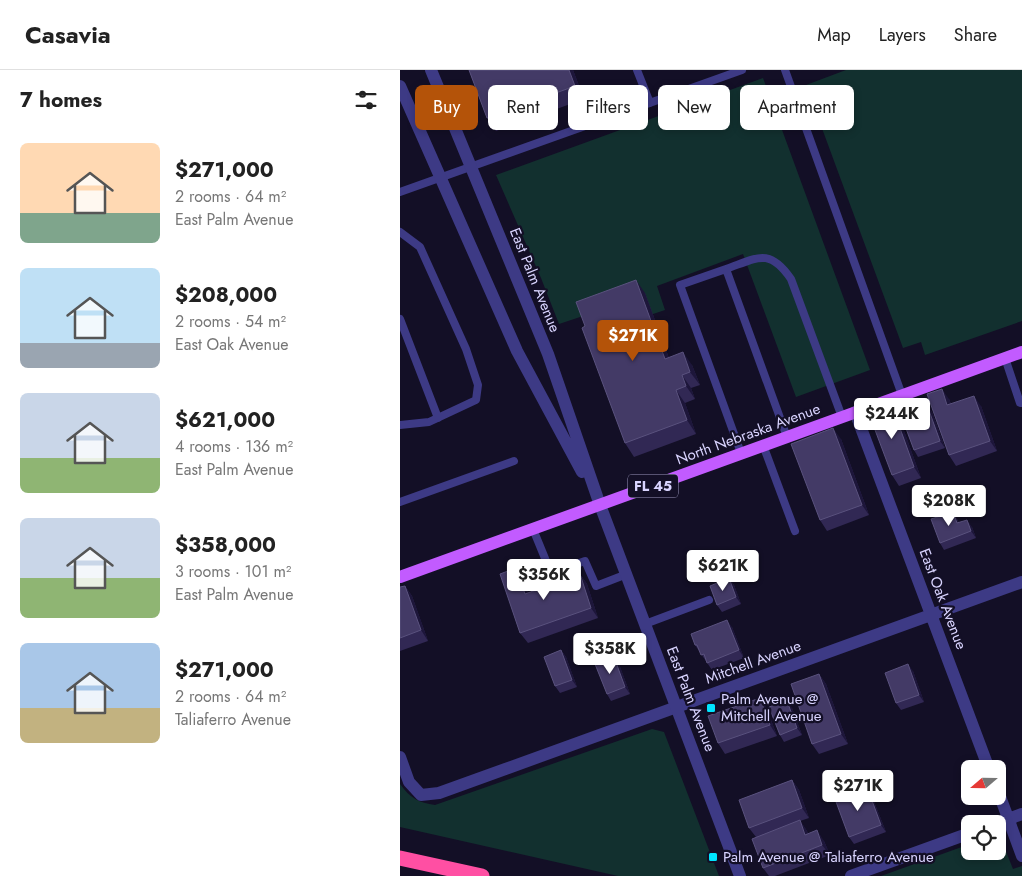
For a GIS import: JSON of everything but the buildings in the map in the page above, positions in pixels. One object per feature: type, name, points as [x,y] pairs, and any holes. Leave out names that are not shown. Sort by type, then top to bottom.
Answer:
[{"type":"highway","points":[[400,858],[482,876]]},
{"type":"main road","name":"North Nebraska Avenue","points":[[400,577],[1022,352]]},
{"type":"street","name":"East Palm Avenue","points":[[430,70],[548,354],[600,505],[740,876]]},
{"type":"street","name":"East Palm Avenue","points":[[400,86],[517,351],[600,505]]},
{"type":"street","name":"East Oak Avenue","points":[[855,412],[986,760]]},
{"type":"street","name":"Mitchell Avenue","points":[[400,757],[409,782],[421,794],[439,794],[1022,582]]},
{"type":"street","points":[[1003,805],[1022,856]]},
{"type":"street","points":[[1008,819],[1022,814]]},
{"type":"street","points":[[851,876],[961,836]]},
{"type":"lane","points":[[637,70],[650,103]]},
{"type":"lane","points":[[400,192],[742,70]]},
{"type":"lane","points":[[785,70],[902,395]]},
{"type":"lane","points":[[400,232],[420,246],[466,349],[478,385],[476,400],[429,422],[400,425]]},
{"type":"lane","points":[[742,453],[680,285],[726,268],[759,257],[771,259],[782,266],[791,279],[842,417]]},
{"type":"lane","points":[[726,268],[787,437]]},
{"type":"lane","points":[[400,319],[438,418]]},
{"type":"lane","points":[[1005,358],[1020,403],[1022,403]]},
{"type":"lane","points":[[763,446],[794,531]]},
{"type":"lane","points":[[400,502],[514,461]]},
{"type":"lane","points":[[533,529],[551,573],[586,561],[596,586],[627,574]]},
{"type":"lane","points":[[645,624],[709,600]]},
{"type":"green space","points":[[846,70],[1022,70],[1022,321],[925,355],[921,342],[903,348],[823,130],[854,130],[854,85],[806,85]]},
{"type":"green space","points":[[763,78],[766,85],[744,85]]},
{"type":"green space","points":[[740,86],[740,130],[782,130],[870,370],[796,397],[743,254],[657,286],[665,310],[653,314],[586,315],[559,324],[496,175],[620,130],[648,130],[648,120],[658,116],[658,130],[730,130],[730,90]]},
{"type":"green space","points":[[652,729],[664,732],[719,876],[618,876],[400,827],[400,784],[415,799],[435,805]]},
{"type":"green space","points":[[961,847],[961,860],[1006,860],[1006,852],[1013,869],[1022,866],[1022,876],[881,876]]},
{"type":"place","name":"Palm Avenue @ Mitchell Avenue","points":[[711,708]]},
{"type":"place","name":"Palm Avenue @ Taliaferro Avenue","points":[[713,857]]}]
